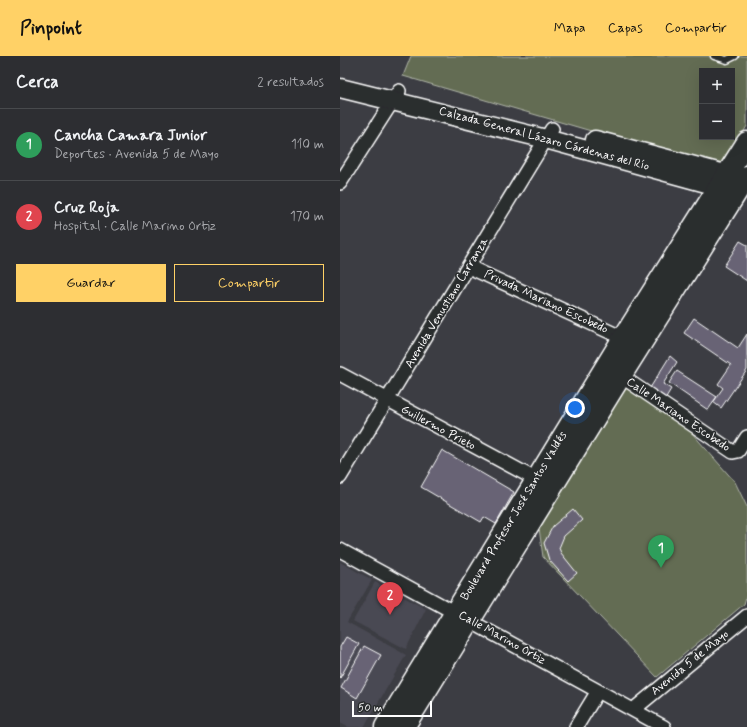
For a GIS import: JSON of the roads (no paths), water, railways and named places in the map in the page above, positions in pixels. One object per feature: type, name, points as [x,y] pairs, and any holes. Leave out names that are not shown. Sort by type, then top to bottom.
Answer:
[{"type":"main road","name":"Boulevard Profesor José Santos Valdés","points":[[384,727],[463,616],[621,376],[739,183],[747,142]]},
{"type":"main road","name":"Boulevard Profesor José Santos Valdés","points":[[404,727],[537,480],[623,338],[739,183]]},
{"type":"street","name":"Calzada General Lázaro Cárdenas del Río","points":[[340,77],[396,95],[739,183]]},
{"type":"street","name":"Calzada General Lázaro Cárdenas del Río","points":[[340,88],[396,95]]},
{"type":"street","points":[[340,183],[396,95]]},
{"type":"street","name":"Avenida Venustiano Carranza","points":[[340,477],[549,134]]},
{"type":"street","name":"Privada Mariano Escobedo","points":[[469,267],[623,338]]},
{"type":"street","name":"Guillermo Prieto","points":[[340,374],[387,401],[537,480]]},
{"type":"street","name":"Calle Mariano Escobedo","points":[[621,376],[736,453],[747,437]]},
{"type":"street","name":"Calle Marino Ortiz","points":[[340,550],[664,727]]},
{"type":"street","name":"Avenida 5 de Mayo","points":[[633,710],[747,616]]},
{"type":"street","points":[[576,727],[598,691]]},
{"type":"lane","points":[[714,56],[727,60],[735,56]]},
{"type":"place","name":"Cancha Camara Junior","points":[[661,568]]},
{"type":"place","name":"Cruz Roja","points":[[390,615]]}]
